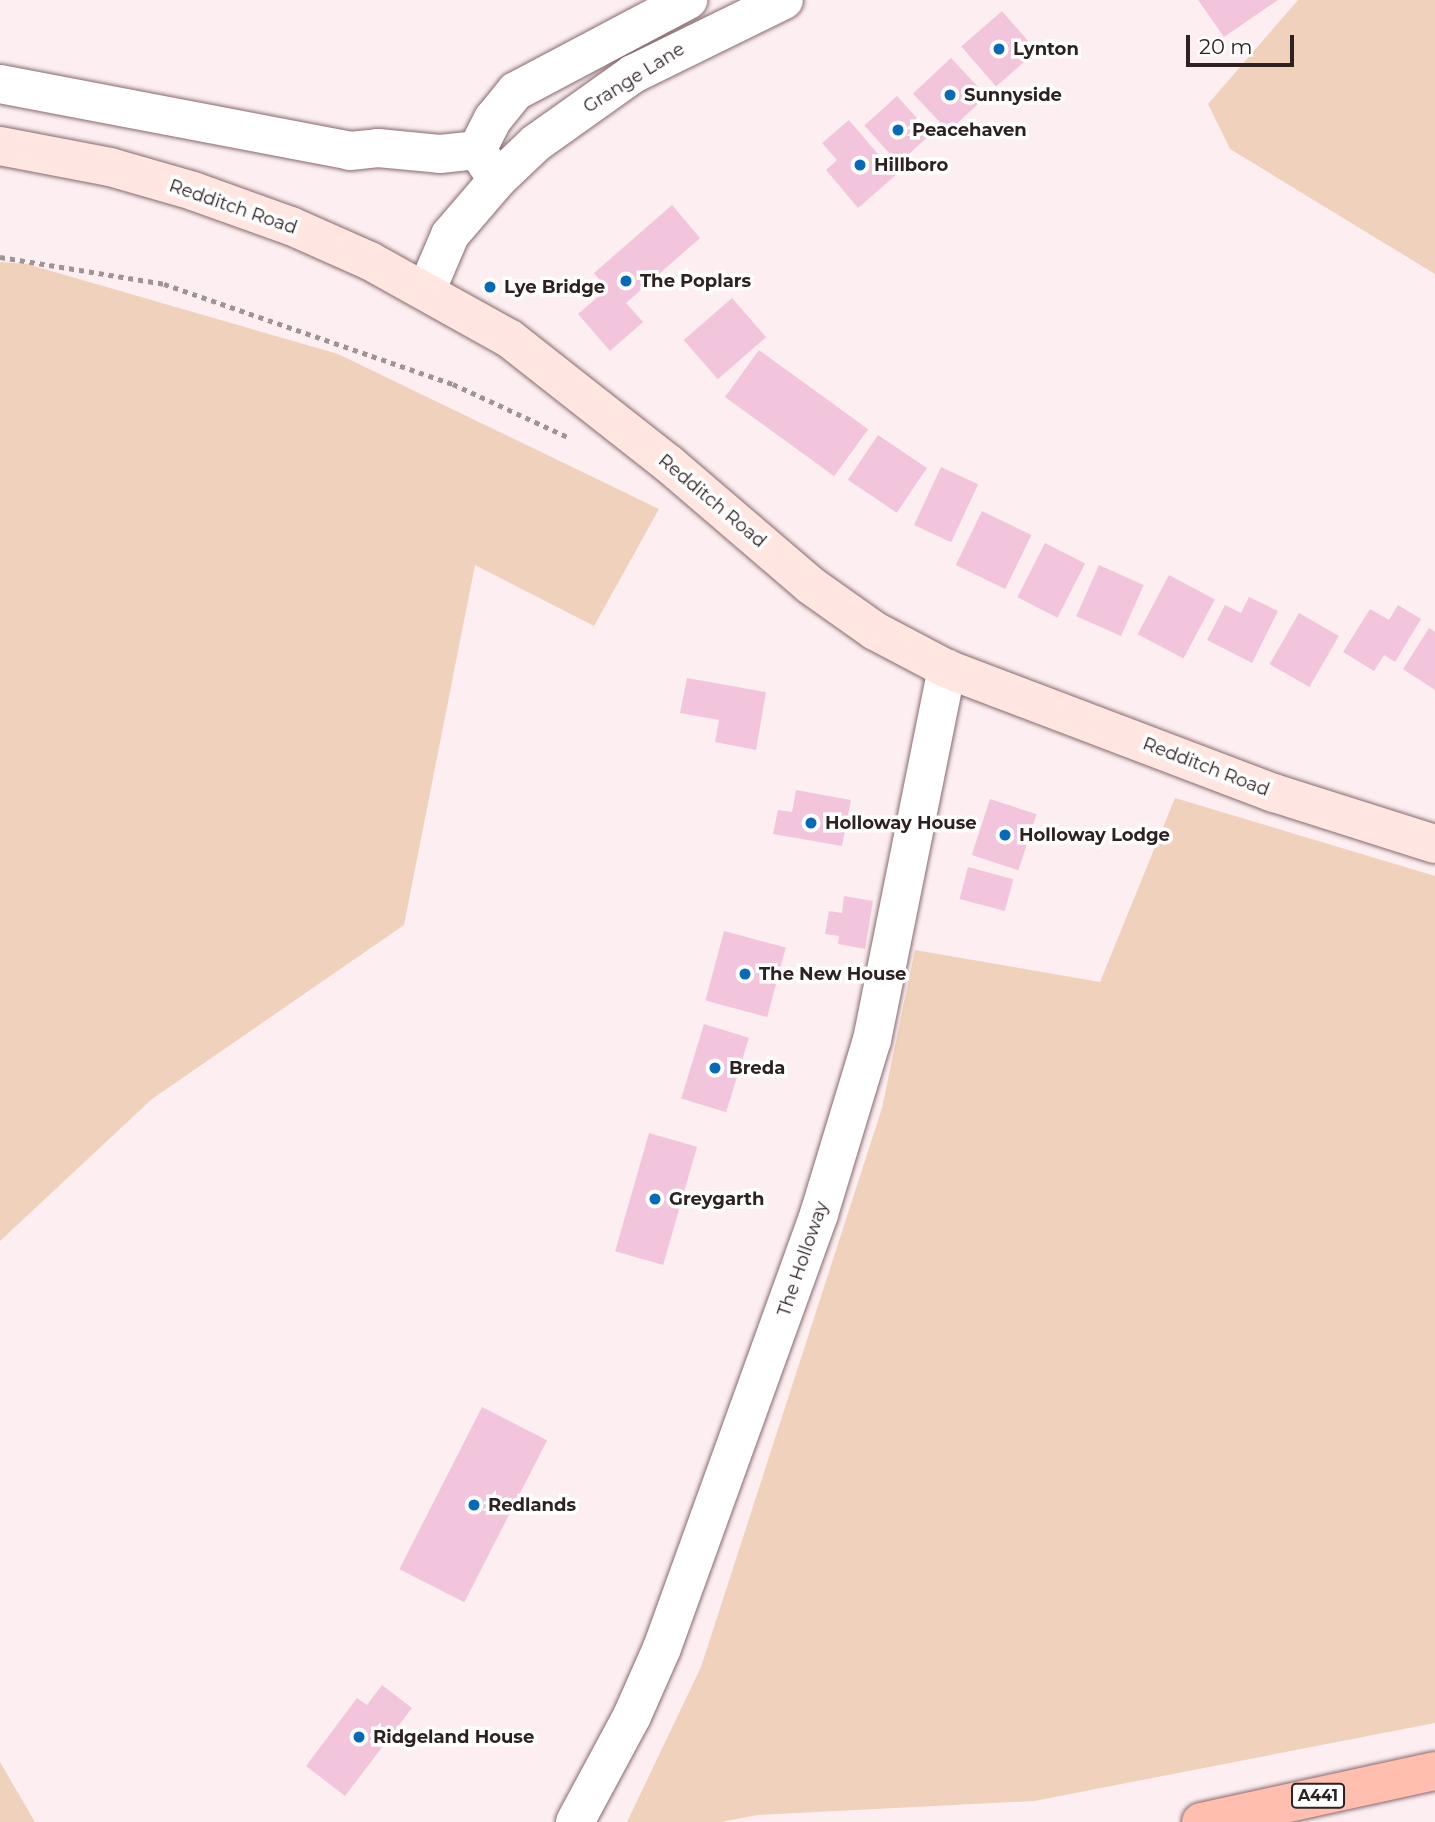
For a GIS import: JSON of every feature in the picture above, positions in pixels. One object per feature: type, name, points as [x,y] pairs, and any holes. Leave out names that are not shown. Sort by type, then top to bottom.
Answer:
[{"type":"highway","name":"A441","points":[[1201,1822],[1435,1771]]},
{"type":"main road","name":"Redditch Road","points":[[0,146],[110,167],[193,191],[291,226],[426,289],[510,338],[670,464],[810,585],[875,631],[947,669],[1274,793],[1435,844]]},
{"type":"street","name":"Grange Lane","points":[[426,289],[450,235],[487,165],[493,119],[516,91],[688,0]]},
{"type":"street","name":"Grange Lane","points":[[487,165],[537,143],[633,74],[784,0]]},
{"type":"street","points":[[0,84],[350,151],[378,148],[440,155],[487,165]]},
{"type":"street","name":"The Holloway","points":[[575,1822],[632,1716],[662,1648],[819,1214],[873,1040],[947,669]]},
{"type":"path","points":[[0,257],[164,284],[453,384],[579,442]]},
{"type":"shaded area","points":[[1298,0],[1435,0],[1435,274],[1230,149],[1208,104]]},
{"type":"shaded area","points":[[0,262],[27,264],[338,354],[659,509],[594,626],[475,565],[404,925],[152,1099],[0,1241]]},
{"type":"shaded area","points":[[1175,798],[1435,876],[1435,1723],[1034,1801],[758,1815],[720,1822],[627,1822],[701,1667],[882,1108],[915,950],[1100,982]]},
{"type":"shaded area","points":[[0,1762],[35,1822],[0,1822]]},
{"type":"building","points":[[1198,0],[1278,0],[1224,37]]},
{"type":"building","name":"Lynton","points":[[1002,11],[1037,51],[996,86],[961,46]]},
{"type":"building","name":"Sunnyside","points":[[951,58],[986,96],[948,131],[913,93]]},
{"type":"building","name":"Peacehaven","points":[[897,96],[931,134],[898,163],[864,125]]},
{"type":"building","name":"Hillboro","points":[[849,120],[896,175],[858,208],[826,170],[837,160],[822,143]]},
{"type":"building","name":"The Poplars","points":[[672,205],[700,238],[626,303],[643,322],[610,351],[578,314],[607,289],[594,273]]},
{"type":"building","points":[[732,298],[766,337],[718,379],[684,340]]},
{"type":"building","points":[[759,350],[868,429],[834,476],[725,397]]},
{"type":"building","points":[[878,435],[927,468],[897,513],[848,480]]},
{"type":"building","points":[[941,467],[978,484],[951,542],[914,525]]},
{"type":"building","points":[[982,511],[1031,535],[1005,589],[956,565]]},
{"type":"building","points":[[1045,543],[1085,563],[1057,618],[1017,597]]},
{"type":"building","points":[[1099,565],[1144,585],[1121,636],[1076,616]]},
{"type":"building","points":[[1169,575],[1215,599],[1183,659],[1138,634]]},
{"type":"building","points":[[1249,597],[1278,611],[1252,663],[1207,640],[1225,605],[1241,613]]},
{"type":"building","points":[[1398,605],[1421,619],[1395,662],[1384,655],[1374,671],[1343,652],[1370,609],[1389,620]]},
{"type":"building","points":[[1299,613],[1339,636],[1309,687],[1270,664]]},
{"type":"building","points":[[1429,628],[1435,632],[1435,690],[1403,669]]},
{"type":"building","points":[[687,678],[766,692],[756,750],[715,742],[719,720],[680,713]]},
{"type":"building","name":"Holloway House","points":[[796,790],[851,800],[842,846],[773,834],[778,810],[792,812]]},
{"type":"building","name":"Holloway Lodge","points":[[990,799],[1037,814],[1018,870],[972,855]]},
{"type":"building","points":[[968,867],[1013,879],[1005,911],[959,899]]},
{"type":"building","points":[[844,896],[873,901],[865,949],[838,944],[839,936],[825,934],[829,911],[842,913]]},
{"type":"building","name":"The New House","points":[[724,931],[786,948],[767,1017],[705,1001]]},
{"type":"building","name":"Breda","points":[[704,1024],[749,1038],[726,1112],[681,1099]]},
{"type":"building","name":"Greygarth","points":[[649,1133],[697,1147],[663,1265],[615,1251]]},
{"type":"building","name":"Redlands","points":[[482,1407],[547,1440],[464,1602],[399,1569]]},
{"type":"building","name":"Ridgeland House","points":[[382,1685],[412,1708],[345,1796],[306,1766],[357,1698],[367,1705]]},
{"type":"place","name":"Lynton","points":[[999,49]]},
{"type":"place","name":"Sunnyside","points":[[950,95]]},
{"type":"place","name":"Peacehaven","points":[[898,130]]},
{"type":"place","name":"Hillboro","points":[[860,165]]},
{"type":"place","name":"The Poplars","points":[[626,281]]},
{"type":"place","name":"Lye Bridge","points":[[490,287]]},
{"type":"place","name":"Holloway House","points":[[811,823]]},
{"type":"place","name":"Holloway Lodge","points":[[1005,835]]},
{"type":"place","name":"The New House","points":[[745,974]]},
{"type":"place","name":"Breda","points":[[715,1068]]},
{"type":"place","name":"Greygarth","points":[[655,1199]]},
{"type":"place","name":"Redlands","points":[[474,1505]]},
{"type":"place","name":"Ridgeland House","points":[[359,1737]]}]
